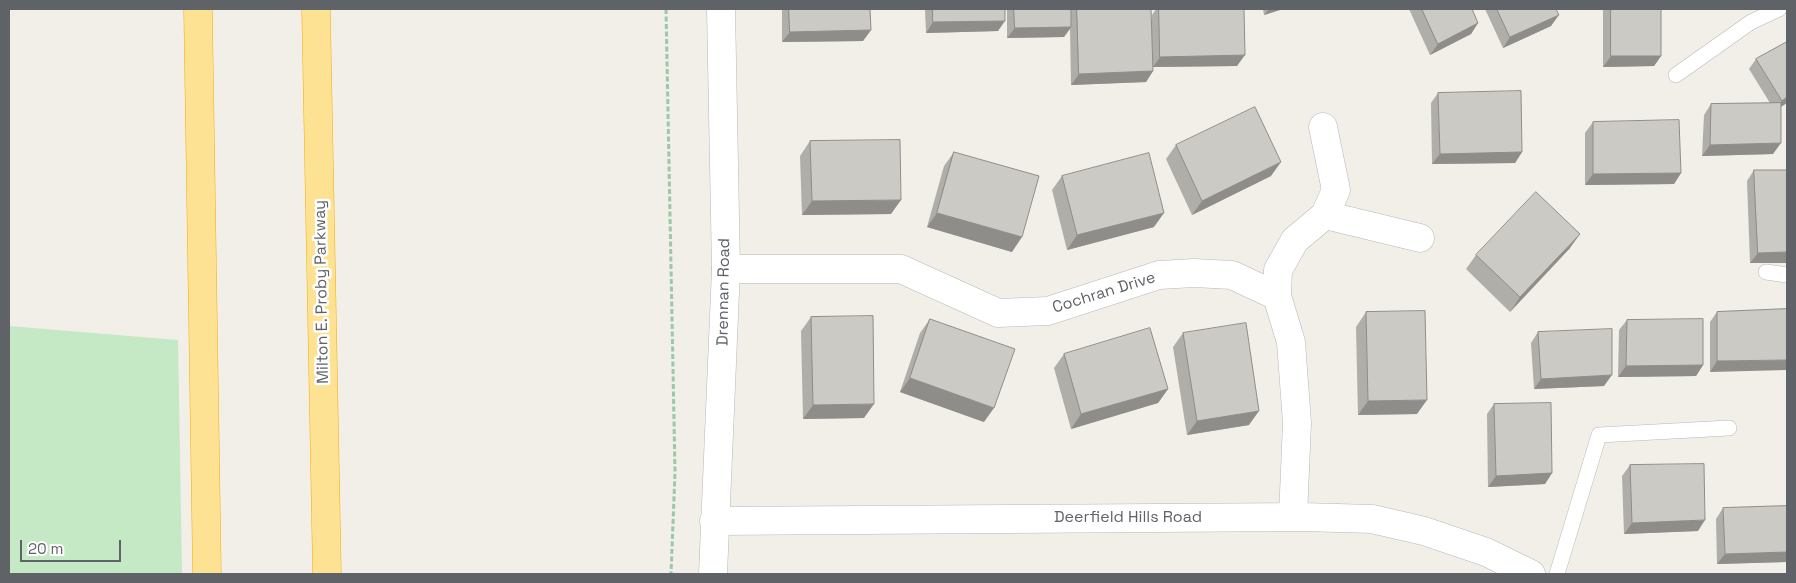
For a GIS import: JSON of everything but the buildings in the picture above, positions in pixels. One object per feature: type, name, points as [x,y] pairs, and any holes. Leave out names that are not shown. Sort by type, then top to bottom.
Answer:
[{"type":"highway","points":[[198,9],[207,574]]},
{"type":"highway","name":"Milton E. Proby Parkway","points":[[316,9],[327,574]]},
{"type":"street","name":"Drennan Road","points":[[713,574],[726,269],[721,9]]},
{"type":"street","points":[[1293,517],[1297,423],[1291,342],[1277,296],[1278,270],[1295,240],[1325,215],[1336,190],[1323,128]]},
{"type":"street","points":[[1325,215],[1420,238]]},
{"type":"street","name":"Cochran Drive","points":[[726,269],[901,269],[998,313],[1048,311],[1159,274],[1232,275],[1277,296]]},
{"type":"street","name":"Deerfield Hills Road","points":[[714,521],[1293,517],[1372,519],[1424,531],[1486,552],[1531,574]]},
{"type":"lane","points":[[1676,75],[1751,22],[1778,9]]},
{"type":"lane","points":[[1766,272],[1787,275]]},
{"type":"lane","points":[[1557,574],[1598,435],[1728,428]]},
{"type":"path","points":[[666,9],[675,472],[671,574]]},
{"type":"green space","points":[[9,326],[178,340],[182,574],[9,574]]}]
